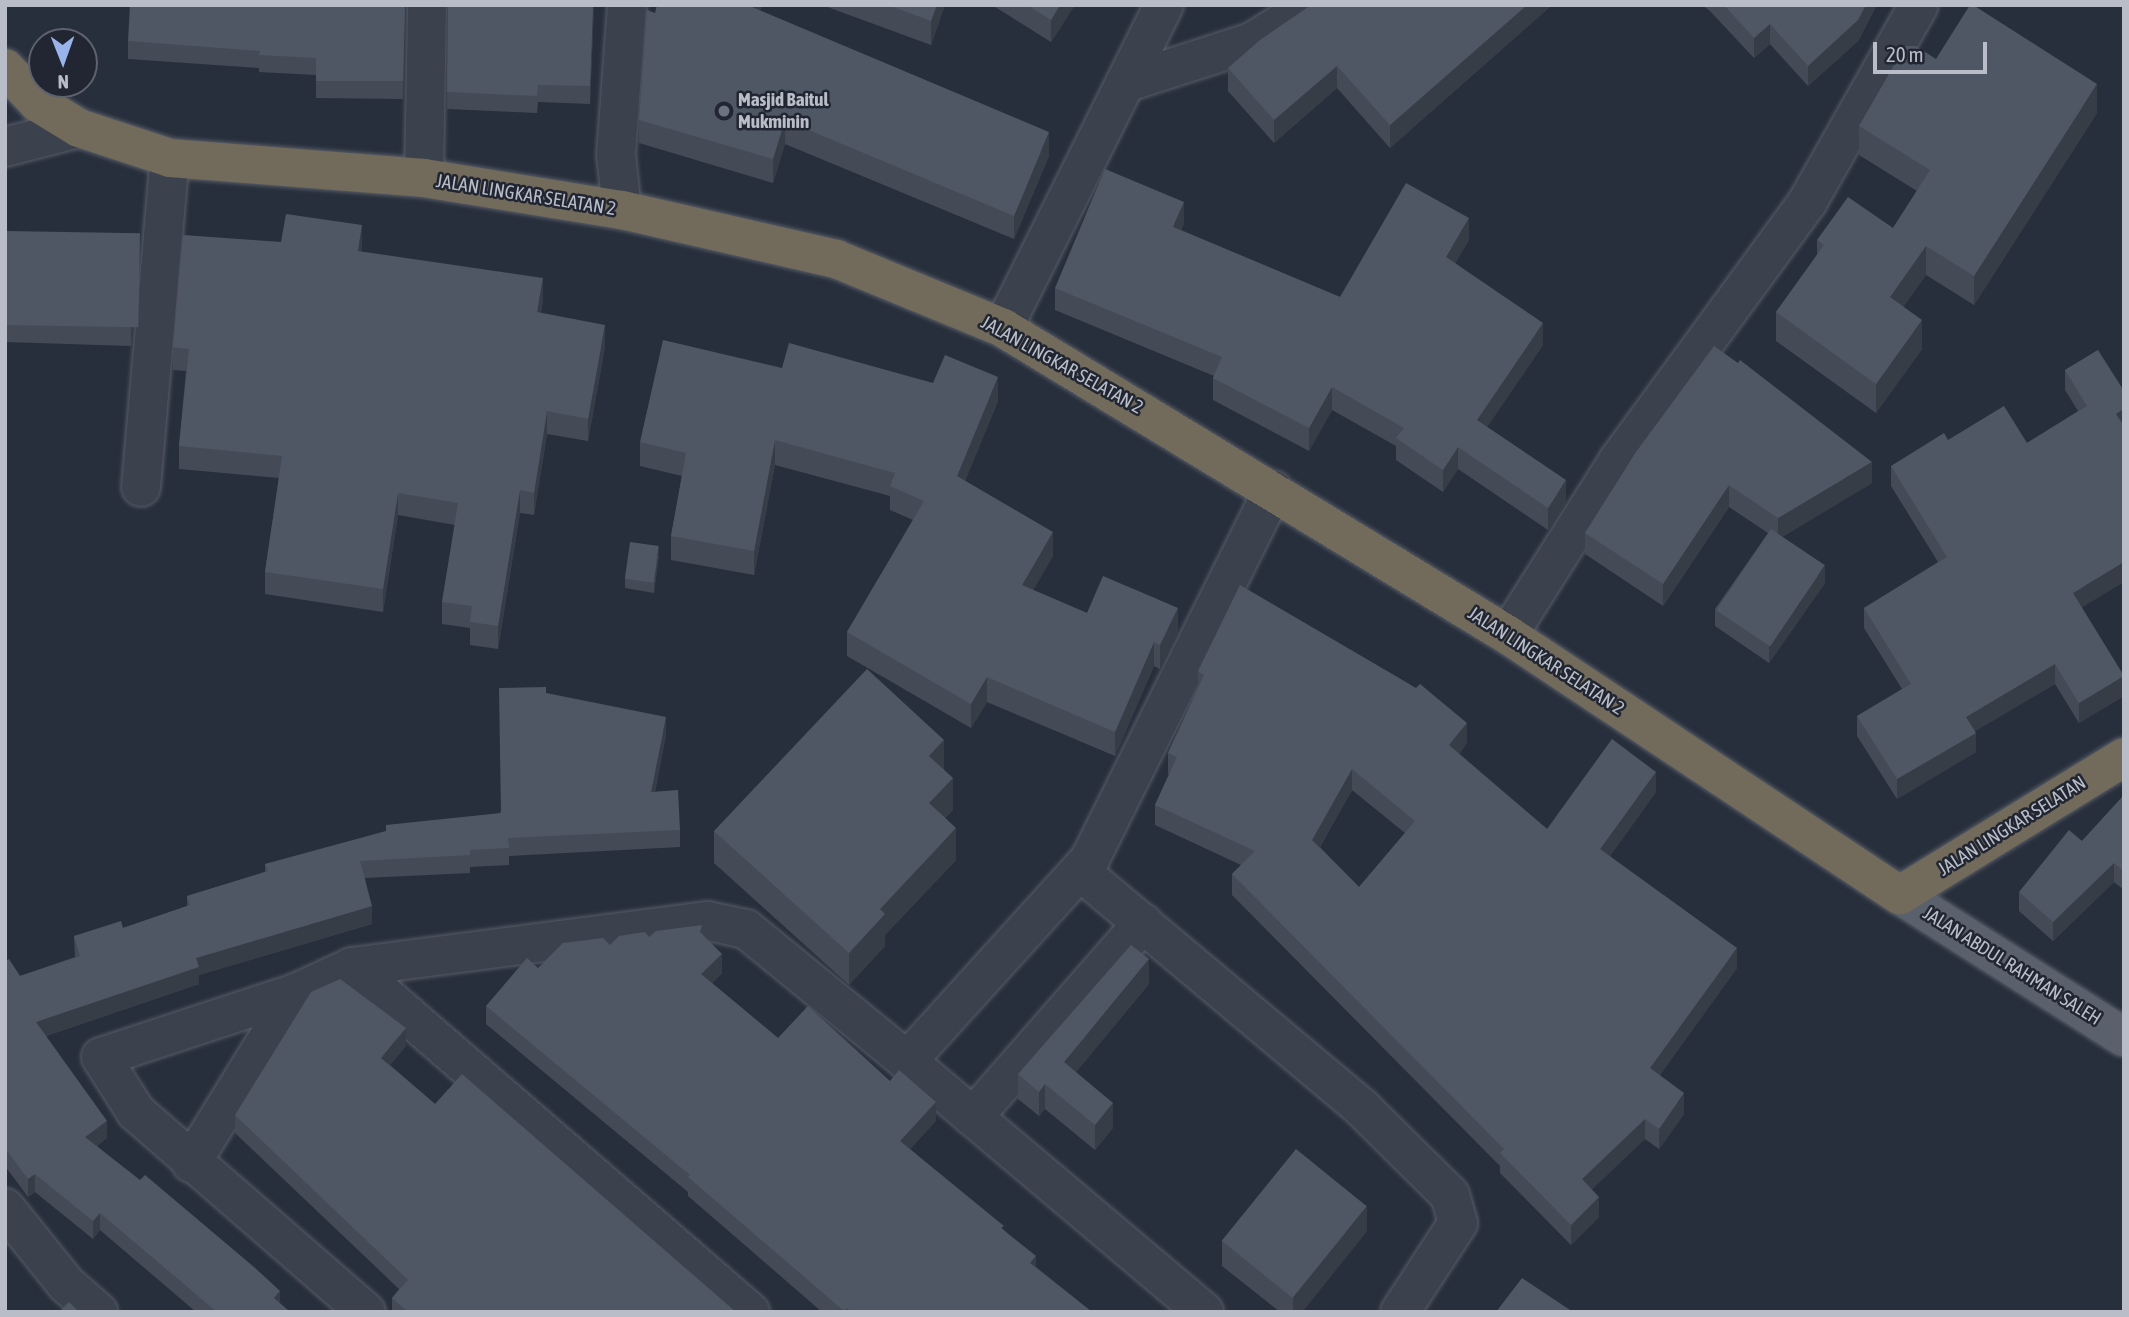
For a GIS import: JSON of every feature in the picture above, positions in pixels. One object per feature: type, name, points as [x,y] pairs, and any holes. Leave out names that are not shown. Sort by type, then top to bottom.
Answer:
[{"type":"highway","name":"JALAN LINGKAR SELATAN 2","points":[[5,68],[38,103],[79,128],[170,158],[424,178],[622,210],[836,259],[1003,328],[1508,635],[1900,895]]},
{"type":"highway","name":"JALAN LINGKAR SELATAN","points":[[1900,895],[2124,758]]},
{"type":"main road","name":"JALAN ABDUL RAHMAN SALEH","points":[[1900,895],[2124,1037]]},
{"type":"street","points":[[424,178],[427,5]]},
{"type":"street","points":[[622,210],[617,155],[627,5]]},
{"type":"street","points":[[1003,328],[1164,5]]},
{"type":"street","points":[[1125,83],[1252,42],[1311,5]]},
{"type":"street","points":[[1508,635],[1618,461],[1808,201],[1919,5]]},
{"type":"street","points":[[5,147],[79,128]]},
{"type":"street","points":[[141,487],[170,158]]},
{"type":"street","points":[[907,1061],[1081,872],[1273,490]]},
{"type":"street","points":[[1081,872],[1361,1107],[1450,1195],[1458,1223],[1400,1312]]},
{"type":"street","points":[[366,1312],[191,1163],[136,1112],[101,1057],[296,993],[352,967],[708,921],[746,929],[1204,1312]]},
{"type":"street","points":[[973,1117],[1143,923]]},
{"type":"street","points":[[352,967],[750,1312]]},
{"type":"street","points":[[191,1163],[296,993]]},
{"type":"street","points":[[5,1208],[66,1284],[98,1312]]},
{"type":"building","points":[[130,5],[405,5],[403,81],[316,81],[316,58],[259,55],[260,51],[128,41]]},
{"type":"building","points":[[448,5],[593,5],[590,86],[538,85],[537,96],[447,92]]},
{"type":"building","points":[[657,5],[753,5],[752,7],[1049,132],[1014,216],[785,120],[773,159],[639,120],[647,10],[655,13]]},
{"type":"building","points":[[888,5],[937,5],[931,21]]},
{"type":"building","points":[[1027,5],[1060,5],[1051,20]]},
{"type":"building","points":[[1311,5],[1527,5],[1390,125],[1337,66],[1274,120],[1228,68],[1260,40]]},
{"type":"building","points":[[1724,5],[1866,5],[1858,20],[1808,66],[1770,24],[1754,38]]},
{"type":"building","points":[[1970,5],[2097,84],[1974,276],[1926,246],[1890,297],[1922,320],[1876,384],[1776,312],[1824,245],[1817,240],[1848,197],[1893,228],[1930,170],[1859,126],[1905,46],[1916,46],[1936,59]]},
{"type":"building","points":[[1105,169],[1184,202],[1173,227],[1340,297],[1406,183],[1469,218],[1446,257],[1543,323],[1477,420],[1566,480],[1548,508],[1458,447],[1443,470],[1396,438],[1404,428],[1332,387],[1309,428],[1213,378],[1222,357],[1055,288]]},
{"type":"building","points":[[286,214],[362,225],[358,251],[543,278],[537,312],[605,325],[588,419],[547,411],[534,493],[520,490],[498,626],[470,622],[472,606],[442,602],[458,503],[398,493],[383,589],[265,572],[282,456],[179,446],[189,349],[173,347],[183,235],[281,242]]},
{"type":"building","points":[[5,231],[140,233],[138,327],[5,325]]},
{"type":"building","points":[[663,340],[782,368],[789,343],[933,383],[945,355],[998,377],[957,476],[1053,532],[1022,585],[1087,613],[1103,576],[1178,608],[1160,645],[1154,642],[1115,732],[987,677],[971,704],[847,632],[924,501],[890,486],[895,473],[775,440],[754,551],[671,536],[686,453],[640,442]]},
{"type":"building","points":[[1714,346],[1738,363],[1740,360],[1872,462],[1778,518],[1729,485],[1663,584],[1585,533],[1636,452]]},
{"type":"building","points":[[2098,350],[2124,391],[2124,409],[2116,414],[2124,426],[2124,562],[2073,593],[2124,676],[2079,703],[2055,664],[1966,717],[1976,733],[1897,779],[1857,716],[1911,684],[1864,608],[1947,557],[1891,466],[1944,433],[1948,440],[2004,406],[2027,443],[2087,406],[2065,370]]},
{"type":"building","points":[[1771,529],[1825,565],[1770,647],[1716,610]]},
{"type":"building","points":[[630,542],[659,546],[654,583],[625,579]]},
{"type":"building","points":[[1240,585],[1416,688],[1420,684],[1467,723],[1449,745],[1547,829],[1612,739],[1656,772],[1600,849],[1737,948],[1650,1068],[1684,1093],[1659,1129],[1645,1119],[1582,1179],[1599,1197],[1571,1225],[1500,1153],[1504,1149],[1232,874],[1255,851],[1155,805],[1177,757],[1168,753],[1204,675],[1198,671]],"holes":[[[1352,769],[1415,821],[1359,887],[1312,840]]]},
{"type":"building","points":[[867,669],[944,740],[929,756],[953,778],[929,803],[956,828],[880,909],[885,914],[849,953],[714,831]]},
{"type":"building","points":[[546,687],[546,693],[666,717],[651,792],[678,790],[680,830],[508,838],[509,848],[470,850],[470,855],[360,861],[372,906],[196,958],[199,967],[36,1022],[107,1121],[85,1137],[140,1180],[145,1175],[254,1267],[280,1291],[274,1298],[290,1312],[217,1312],[100,1213],[93,1221],[35,1174],[28,1179],[5,1148],[5,961],[9,959],[20,976],[80,956],[74,936],[121,921],[123,928],[190,905],[187,896],[268,871],[265,864],[386,831],[386,825],[501,813],[499,688]]},
{"type":"building","points":[[2124,795],[2124,871],[2114,863],[2053,922],[2019,892],[2069,830],[2082,841]]},
{"type":"building","points":[[702,925],[700,932],[722,954],[701,974],[778,1038],[808,1006],[890,1081],[899,1070],[936,1102],[900,1141],[1004,1226],[1001,1228],[1036,1256],[1030,1263],[1092,1312],[851,1312],[847,1308],[844,1311],[688,1177],[690,1175],[486,1006],[527,958],[538,968],[563,943],[603,938],[610,945],[619,936],[645,932],[649,937],[656,931]]},
{"type":"building","points":[[1131,945],[1149,959],[1064,1062],[1113,1103],[1095,1125],[1045,1084],[1039,1092],[1018,1074]]},
{"type":"building","points":[[340,979],[406,1028],[381,1058],[435,1104],[462,1074],[736,1312],[408,1312],[392,1298],[408,1280],[235,1115],[311,992]]},
{"type":"building","points":[[1296,1149],[1367,1206],[1292,1298],[1222,1241]]},
{"type":"building","points":[[1522,1278],[1573,1312],[1496,1312]]},
{"type":"building","points":[[69,1302],[79,1312],[59,1312]]},
{"type":"place","name":"Masjid Baitul Mukminin","points":[[724,111]]}]
